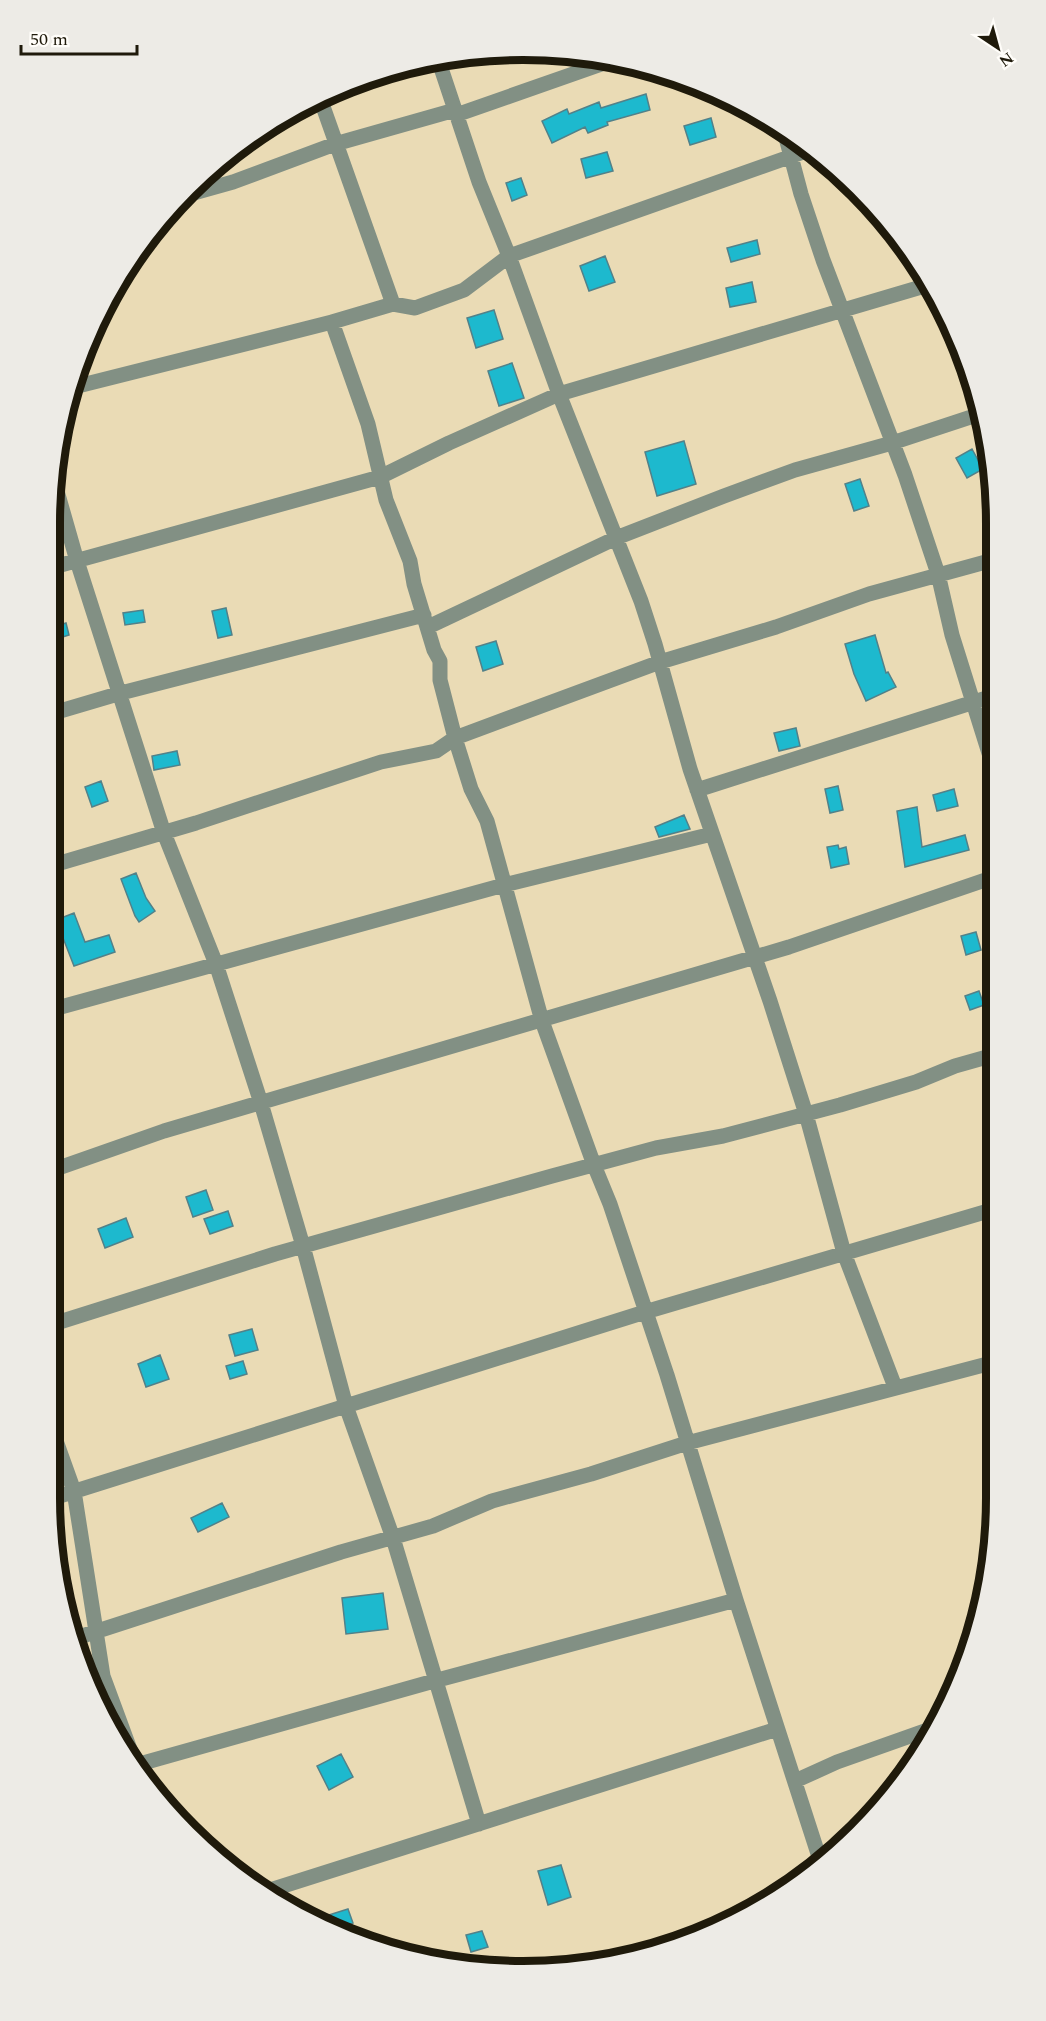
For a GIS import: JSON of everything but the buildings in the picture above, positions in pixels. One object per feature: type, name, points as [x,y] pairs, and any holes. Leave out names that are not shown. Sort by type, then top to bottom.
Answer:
[{"type":"street","points":[[201,191],[233,182],[335,144],[456,112],[595,66]]},
{"type":"street","points":[[441,68],[479,182],[509,256],[559,394],[641,601],[697,790],[806,1114],[844,1253],[895,1387]]},
{"type":"street","points":[[323,106],[393,304]]},
{"type":"street","points":[[788,144],[801,194],[938,574],[952,635],[986,742]]},
{"type":"street","points":[[82,385],[332,322],[393,304],[415,308],[464,290],[509,256],[800,153]]},
{"type":"street","points":[[60,565],[380,477],[449,443],[559,394],[921,287]]},
{"type":"street","points":[[332,322],[368,424],[380,477],[410,561],[414,584],[434,650],[441,661],[440,680],[455,738],[471,789],[487,821],[542,1021],[610,1204],[818,1854]]},
{"type":"street","points":[[60,711],[121,693],[426,621],[616,538],[795,470],[892,443],[973,416]]},
{"type":"street","points":[[61,504],[164,833],[216,964],[261,1103],[303,1246],[346,1406],[393,1538],[434,1681],[479,1824]]},
{"type":"street","points":[[60,863],[164,833],[381,762],[436,751],[455,738],[660,662],[776,627],[833,606],[986,562]]},
{"type":"street","points":[[697,790],[986,698]]},
{"type":"street","points":[[60,1007],[504,885],[712,834]]},
{"type":"street","points":[[60,1167],[164,1131],[754,957],[986,880]]},
{"type":"street","points":[[60,1322],[303,1246],[656,1148],[723,1136],[806,1114],[916,1082],[954,1066],[986,1057]]},
{"type":"street","points":[[60,1496],[645,1312],[986,1211]]},
{"type":"street","points":[[81,1635],[341,1552],[433,1526],[492,1501],[591,1474],[687,1443],[986,1364]]},
{"type":"street","points":[[60,1452],[74,1491],[103,1676],[123,1731]]},
{"type":"street","points":[[144,1763],[434,1681],[736,1600]]},
{"type":"street","points":[[275,1889],[777,1729]]},
{"type":"street","points":[[795,1781],[837,1762],[923,1732]]}]
